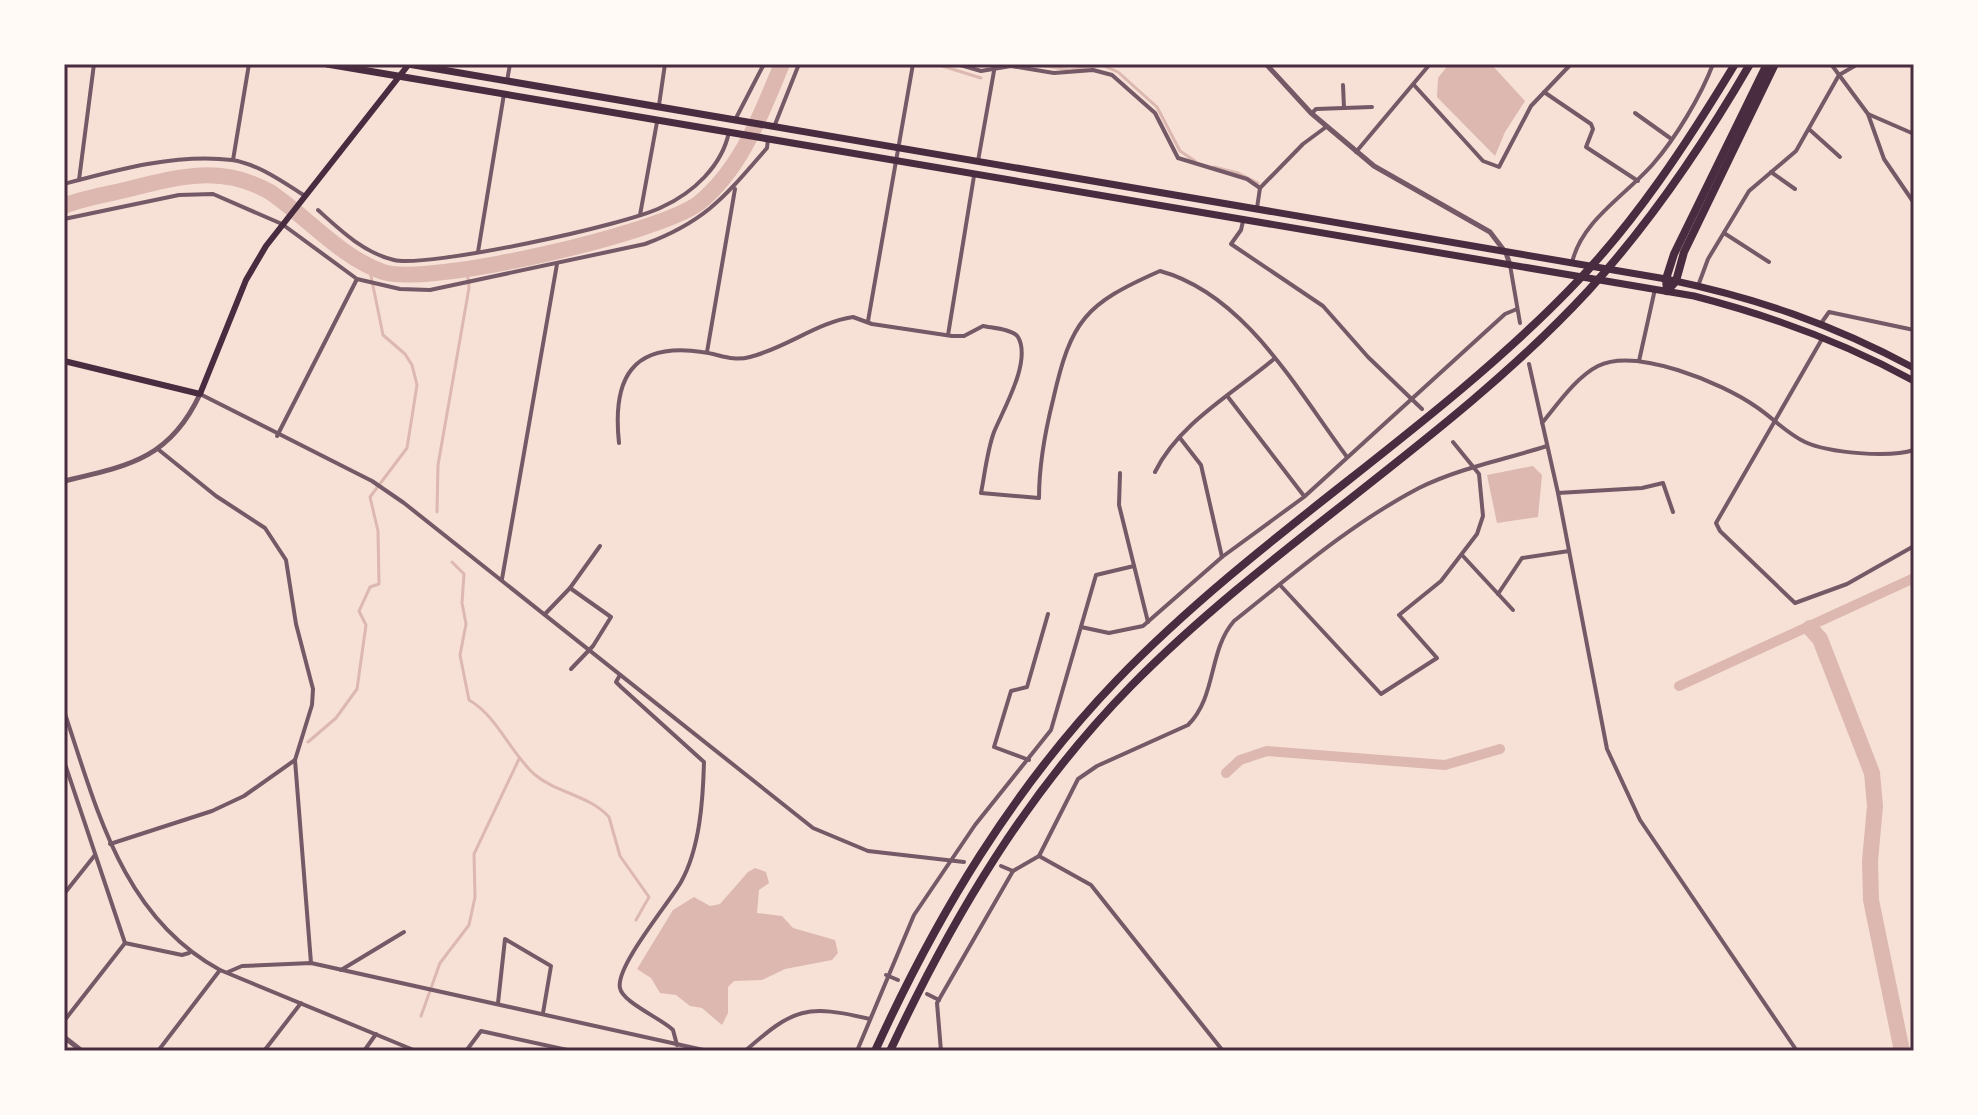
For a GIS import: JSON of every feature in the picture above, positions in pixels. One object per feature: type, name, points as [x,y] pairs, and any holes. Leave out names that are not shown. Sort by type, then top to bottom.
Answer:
[{"type":"highway","points":[[327,64],[1667,291],[1779,319],[1914,381]]},
{"type":"highway","points":[[409,64],[1671,280],[1754,299],[1822,322],[1914,368]]},
{"type":"highway","points":[[875,1051],[923,952],[970,869],[1002,820],[1079,721],[1183,618],[1451,397],[1570,290],[1601,255],[1677,155],[1735,64]]},
{"type":"highway","points":[[890,1051],[942,945],[982,876],[1014,827],[1090,730],[1192,629],[1465,404],[1586,292],[1617,257],[1690,161],[1750,64]]},
{"type":"highway","points":[[1671,280],[1674,254],[1767,64]]},
{"type":"highway","points":[[1667,291],[1775,64]]},
{"type":"main road","points":[[64,361],[200,394],[210,377],[246,280],[284,223],[409,64]]},
{"type":"street","points":[[79,180],[94,64]]},
{"type":"street","points":[[233,160],[249,64]]},
{"type":"street","points":[[507,81],[510,64]]},
{"type":"street","points":[[658,107],[665,64]]},
{"type":"street","points":[[735,120],[764,64]]},
{"type":"street","points":[[772,127],[799,64]]},
{"type":"street","points":[[868,321],[913,64]]},
{"type":"street","points":[[957,64],[981,71],[994,71],[1005,65],[1054,73],[1093,70],[1112,75],[1155,113],[1178,158],[1247,179],[1260,188]]},
{"type":"street","points":[[981,71],[983,64]]},
{"type":"street","points":[[1266,64],[1311,113],[1356,152],[1408,188],[1490,232],[1506,253],[1510,265],[1520,323]]},
{"type":"street","points":[[1356,152],[1430,64]]},
{"type":"street","points":[[1414,85],[1483,161],[1499,167],[1512,137],[1544,92],[1571,64]]},
{"type":"street","points":[[1572,263],[1584,232],[1638,181],[1692,108],[1713,64]]},
{"type":"street","points":[[1831,64],[1868,114],[1884,159],[1914,203]]},
{"type":"street","points":[[1698,286],[1749,191],[1796,151],[1839,75],[1858,64]]},
{"type":"street","points":[[978,161],[994,71]]},
{"type":"street","points":[[1343,85],[1344,108]]},
{"type":"street","points":[[1544,92],[1591,124],[1593,129],[1586,147],[1638,181]]},
{"type":"street","points":[[478,252],[504,94]]},
{"type":"street","points":[[1311,113],[1316,109],[1372,107]]},
{"type":"street","points":[[1635,113],[1670,138]]},
{"type":"street","points":[[1868,114],[1914,134]]},
{"type":"street","points":[[640,215],[657,119]]},
{"type":"street","points":[[1257,210],[1260,188],[1303,144],[1326,127]]},
{"type":"street","points":[[1810,130],[1840,157]]},
{"type":"street","points":[[318,210],[363,246],[395,260],[429,261],[478,252],[640,215],[668,204],[711,170],[730,133]]},
{"type":"street","points":[[64,219],[179,195],[213,194],[284,223],[357,279],[400,289],[430,290],[557,264],[665,237],[709,212],[767,148],[767,138]]},
{"type":"street","points":[[64,184],[154,164],[233,160],[255,167],[304,197]]},
{"type":"street","points":[[1771,172],[1795,189]]},
{"type":"street","points":[[948,335],[974,176]]},
{"type":"street","points":[[707,352],[735,186]]},
{"type":"street","points":[[1243,221],[1231,244],[1315,299],[1368,357],[1422,409]]},
{"type":"street","points":[[1724,233],[1769,262]]},
{"type":"street","points":[[502,579],[557,264]]},
{"type":"street","points":[[619,443],[618,395],[638,360],[673,352],[707,352],[718,357],[749,358],[848,317],[948,335],[964,336],[983,326],[1015,334],[1019,339],[1020,361],[1013,393],[995,430],[981,493],[1039,498],[1047,426],[1062,356],[1073,331],[1090,311],[1122,287],[1160,271],[1179,276],[1231,311],[1274,359],[1347,457]]},
{"type":"street","points":[[277,436],[357,279]]},
{"type":"street","points":[[1639,361],[1656,289]]},
{"type":"street","points":[[1081,627],[1109,633],[1148,622],[1222,557],[1304,497],[1505,314],[1517,309]]},
{"type":"street","points":[[1822,322],[1829,312],[1914,330]]},
{"type":"street","points":[[1823,337],[1777,422],[1716,523],[1732,545],[1761,568],[1787,599],[1795,603],[1847,584],[1914,546]]},
{"type":"street","points":[[1155,472],[1162,457],[1180,438],[1274,359]]},
{"type":"street","points":[[1542,423],[1596,367],[1639,361],[1709,382],[1745,399],[1805,442],[1827,449],[1886,453],[1914,450]]},
{"type":"street","points":[[1529,364],[1558,493],[1601,730],[1618,776],[1640,820],[1797,1051]]},
{"type":"street","points":[[64,481],[122,468],[159,450],[189,420],[200,394],[277,436],[372,481],[502,579],[813,828],[868,851],[964,862]]},
{"type":"street","points":[[1228,397],[1304,497]]},
{"type":"street","points":[[1180,438],[1201,465],[1222,557]]},
{"type":"street","points":[[1280,585],[1381,694],[1437,658],[1399,615],[1441,581],[1477,534],[1483,516],[1479,474],[1453,442]]},
{"type":"street","points":[[941,1051],[939,1000],[1013,871],[1039,856],[1078,779],[1097,766],[1188,725],[1198,715],[1205,704],[1222,637],[1234,621],[1395,503],[1431,482],[1547,446]]},
{"type":"street","points":[[159,450],[216,496],[265,528],[281,548],[313,689],[312,705],[295,760],[311,963]]},
{"type":"street","points":[[1120,473],[1119,505],[1148,622]]},
{"type":"street","points":[[1558,493],[1642,488],[1663,483],[1673,512]]},
{"type":"street","points":[[545,614],[570,588],[600,546]]},
{"type":"street","points":[[1498,594],[1522,558],[1569,551]]},
{"type":"street","points":[[1462,555],[1513,610]]},
{"type":"street","points":[[857,1051],[886,975],[914,915],[947,861],[1051,730],[1096,575],[1134,566]]},
{"type":"street","points":[[570,588],[611,617],[589,650],[571,669]]},
{"type":"street","points":[[1029,760],[994,747],[1011,691],[1027,687],[1048,614]]},
{"type":"street","points":[[620,675],[616,682],[704,762],[699,827],[682,880],[632,957],[620,985],[624,996],[673,1030],[677,1045]]},
{"type":"street","points":[[64,711],[110,844],[125,877],[189,953],[220,970],[416,1051]]},
{"type":"street","points":[[110,844],[212,811],[244,796],[295,760]]},
{"type":"street","points":[[64,761],[125,943]]},
{"type":"street","points":[[64,894],[95,854]]},
{"type":"street","points":[[1039,856],[1091,885],[1223,1051]]},
{"type":"street","points":[[1001,866],[1013,871]]},
{"type":"street","points":[[341,970],[404,932]]},
{"type":"street","points":[[498,1004],[505,939],[551,966],[543,1013]]},
{"type":"street","points":[[125,943],[182,955],[189,953]]},
{"type":"street","points":[[64,1021],[125,943]]},
{"type":"street","points":[[228,972],[242,966],[311,963],[708,1051]]},
{"type":"street","points":[[158,1051],[220,970]]},
{"type":"street","points":[[886,975],[898,980]]},
{"type":"street","points":[[927,994],[939,1000]]},
{"type":"street","points":[[264,1051],[301,1003]]},
{"type":"street","points":[[745,1051],[782,1019],[795,1014],[824,1010],[870,1019]]},
{"type":"street","points":[[466,1051],[481,1031],[572,1051]]},
{"type":"street","points":[[364,1051],[376,1034]]},
{"type":"street","points":[[64,1037],[82,1051]]},
{"type":"shaded area","points":[[1449,64],[1491,64],[1525,101],[1505,132],[1495,156],[1437,97],[1438,78]]},
{"type":"shaded area","points":[[1533,466],[1542,475],[1538,517],[1497,523],[1487,475]]},
{"type":"shaded area","points":[[755,868],[766,872],[769,883],[759,890],[757,913],[782,916],[793,928],[835,940],[838,953],[832,960],[785,969],[762,980],[734,981],[728,987],[728,1013],[722,1025],[702,1008],[690,1006],[676,995],[660,993],[651,978],[637,969],[673,910],[694,897],[710,906],[720,904]]},
{"type":"waterway","points":[[64,206],[181,178],[234,178],[270,192],[352,257],[383,272],[408,275],[493,265],[640,229],[699,203],[739,157],[782,64]]},
{"type":"waterway","points":[[936,64],[981,78]]},
{"type":"waterway","points":[[1033,64],[1070,70],[1102,65],[1118,72],[1157,107],[1180,151],[1195,161]]},
{"type":"waterway","points":[[1214,167],[1238,173],[1258,183]]},
{"type":"waterway","points":[[308,742],[336,718],[357,689],[366,625],[359,611],[370,587],[379,584],[378,531],[370,497],[407,448],[417,385],[412,365],[405,354],[383,335],[369,266]]},
{"type":"waterway","points":[[437,512],[438,465],[469,288],[467,268]]},
{"type":"waterway","points":[[452,562],[464,574],[462,603],[466,624],[460,655],[469,700],[488,715],[534,774],[592,804],[609,817],[620,856],[649,897],[636,920]]},
{"type":"waterway","points":[[1679,686],[1914,578]]},
{"type":"waterway","points":[[1810,628],[1820,639],[1872,773],[1875,806],[1870,861],[1871,900],[1902,1051]]},
{"type":"waterway","points":[[1226,773],[1240,760],[1267,751],[1445,765],[1500,749]]},
{"type":"waterway","points":[[421,1016],[440,963],[469,925],[475,897],[474,854],[519,759]]}]
